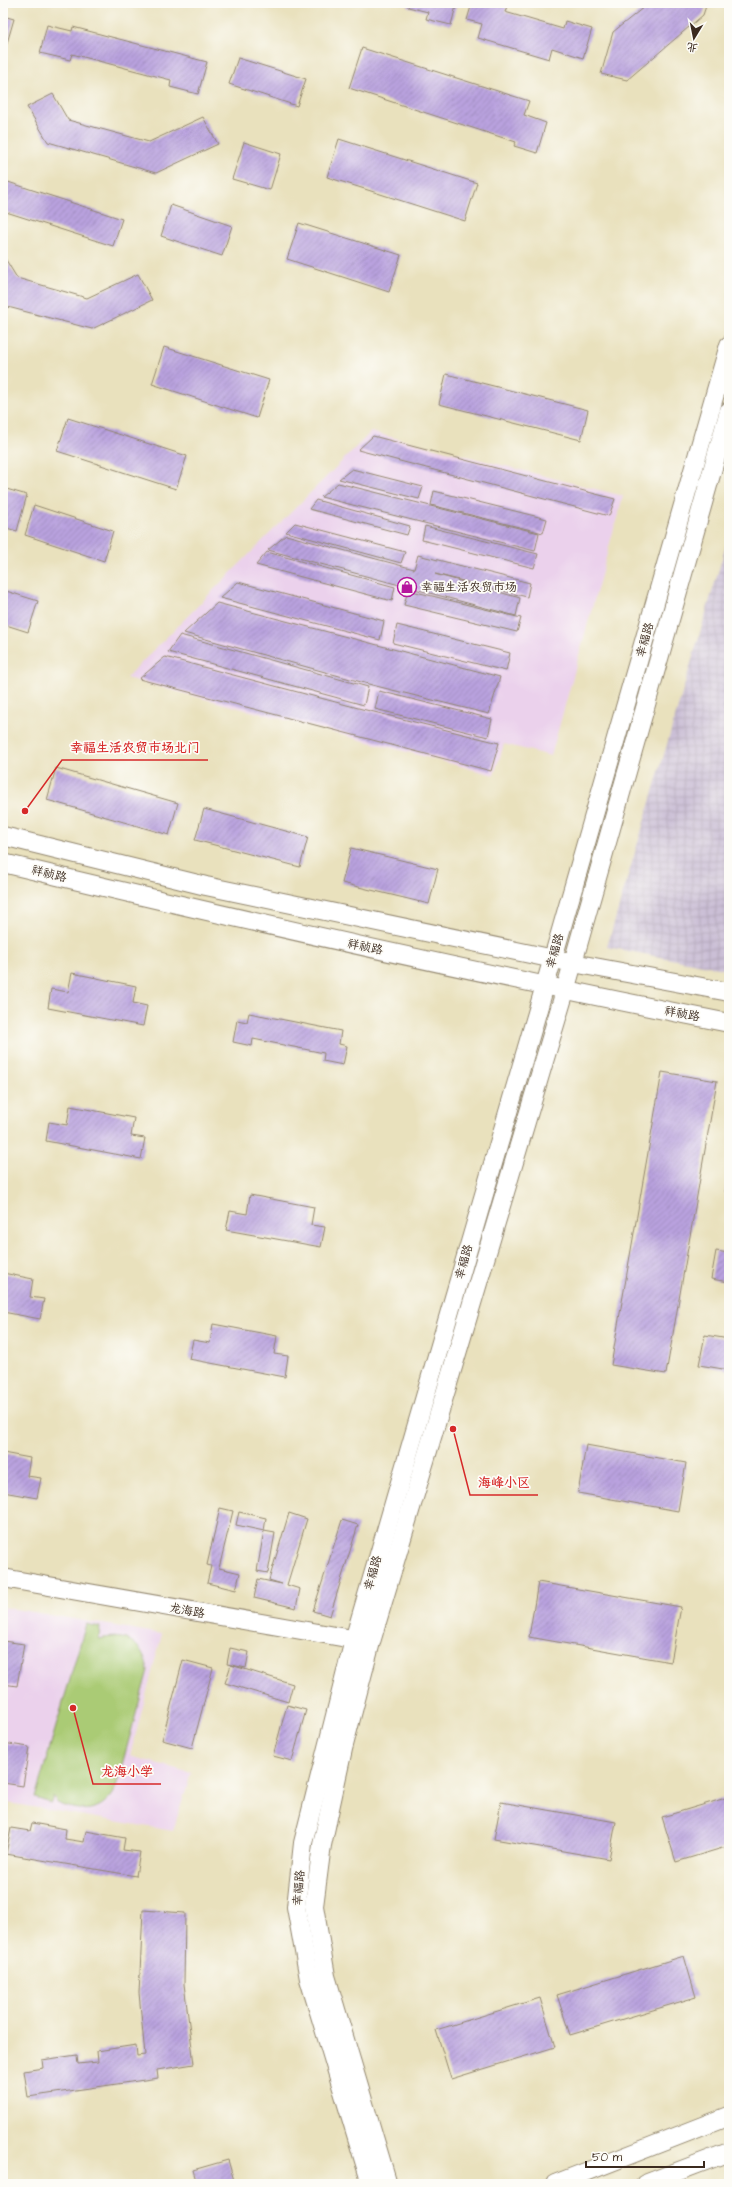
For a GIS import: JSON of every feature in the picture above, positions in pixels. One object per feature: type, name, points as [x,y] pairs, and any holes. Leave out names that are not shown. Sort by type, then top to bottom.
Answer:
[{"type":"main road","name":"幸福路","points":[[371,2184],[309,1979],[296,1906],[303,1843],[362,1641],[545,986],[729,346]]},
{"type":"main road","name":"幸福路","points":[[388,2184],[326,1976],[314,1906],[322,1844],[343,1749],[362,1641],[565,991],[729,411]]},
{"type":"main road","points":[[3,836],[206,886],[573,963],[729,992]]},
{"type":"main road","name":"祥祯路","points":[[3,863],[202,911],[565,991],[729,1023]]},
{"type":"main road","name":"龙海路","points":[[3,1578],[362,1641]]},
{"type":"main road","points":[[555,2184],[729,2116]]},
{"type":"main road","points":[[645,2184],[729,2152]]},
{"type":"shaded area","name":"幸福生活农贸市场","points":[[371,432],[623,496],[551,756],[504,744],[494,775],[126,678]]},
{"type":"shaded area","points":[[729,535],[729,970],[607,947]]},
{"type":"shaded area","points":[[3,1607],[162,1634],[130,1756],[191,1773],[173,1831],[3,1802]]},
{"type":"green space","points":[[86,1624],[100,1627],[99,1639],[117,1637],[132,1642],[142,1652],[146,1660],[148,1670],[116,1787],[111,1796],[98,1807],[91,1809],[75,1809],[57,1803],[53,1796],[51,1803],[35,1798]]},
{"type":"building","points":[[409,3],[443,3],[456,6],[451,25],[426,19],[428,12],[408,7]]},
{"type":"building","points":[[472,3],[508,3],[505,12],[563,29],[565,21],[592,29],[583,58],[552,48],[549,59],[478,38],[482,24],[467,20]]},
{"type":"building","points":[[649,3],[707,3],[703,15],[627,80],[601,74],[613,32]]},
{"type":"building","points":[[3,16],[14,19],[5,50],[3,49]]},
{"type":"building","points":[[47,25],[72,31],[73,27],[207,62],[198,94],[170,87],[171,80],[72,54],[70,60],[40,53]]},
{"type":"building","points":[[362,48],[529,101],[524,115],[546,123],[537,153],[514,146],[516,142],[349,88]]},
{"type":"building","points":[[238,58],[306,79],[297,106],[229,84]]},
{"type":"building","points":[[53,94],[68,120],[149,142],[203,117],[218,144],[156,173],[48,142],[27,107]]},
{"type":"building","points":[[339,139],[477,183],[465,221],[327,177]]},
{"type":"building","points":[[244,142],[281,154],[270,190],[232,179]]},
{"type":"building","points":[[5,181],[122,219],[113,246],[3,211]]},
{"type":"building","points":[[171,205],[232,226],[222,256],[161,236]]},
{"type":"building","points":[[299,223],[401,255],[389,292],[287,259]]},
{"type":"building","points":[[3,255],[17,278],[87,298],[138,274],[152,300],[92,329],[4,306]]},
{"type":"building","points":[[164,347],[269,380],[257,418],[152,384]]},
{"type":"building","points":[[446,374],[588,410],[581,440],[439,404]]},
{"type":"building","points":[[68,418],[187,456],[176,489],[57,451]]},
{"type":"building","points":[[373,436],[615,499],[609,516],[358,450]]},
{"type":"building","points":[[352,469],[423,487],[419,499],[339,479]]},
{"type":"building","points":[[338,483],[539,533],[535,551],[321,497]]},
{"type":"building","points":[[3,488],[27,495],[17,531],[3,527]]},
{"type":"building","points":[[434,491],[547,519],[543,533],[431,505]]},
{"type":"building","points":[[316,500],[410,526],[407,535],[309,509]]},
{"type":"building","points":[[34,505],[113,531],[104,561],[25,535]]},
{"type":"building","points":[[295,523],[405,552],[401,563],[286,532]]},
{"type":"building","points":[[425,526],[538,554],[534,568],[422,540]]},
{"type":"building","points":[[286,535],[414,569],[418,555],[530,583],[527,597],[435,574],[520,598],[516,616],[268,550]]},
{"type":"building","points":[[267,552],[395,587],[392,601],[256,565]]},
{"type":"building","points":[[238,582],[384,621],[380,640],[220,598]]},
{"type":"building","points":[[3,590],[38,601],[28,632],[3,624]]},
{"type":"building","points":[[408,590],[521,618],[517,632],[404,605]]},
{"type":"building","points":[[217,603],[500,677],[489,714],[372,685],[184,633]]},
{"type":"building","points":[[397,625],[510,653],[506,671],[393,643]]},
{"type":"building","points":[[180,635],[368,687],[364,705],[168,652]]},
{"type":"building","points":[[165,657],[362,709],[499,743],[491,771],[139,679]]},
{"type":"building","points":[[379,691],[492,719],[488,737],[375,709]]},
{"type":"building","points":[[56,768],[178,803],[169,835],[47,800]]},
{"type":"building","points":[[204,809],[308,837],[300,867],[195,840]]},
{"type":"building","points":[[351,848],[438,869],[429,904],[342,883]]},
{"type":"building","points":[[72,973],[136,986],[133,1003],[147,1006],[143,1026],[48,1008],[51,989],[68,992]]},
{"type":"building","points":[[249,1013],[341,1031],[339,1044],[347,1046],[343,1065],[323,1061],[324,1053],[253,1039],[252,1046],[233,1042],[237,1020],[247,1022]]},
{"type":"building","points":[[662,1072],[717,1081],[666,1374],[611,1365]]},
{"type":"building","points":[[70,1106],[134,1118],[131,1136],[145,1138],[141,1159],[46,1141],[49,1122],[67,1125]]},
{"type":"building","points":[[729,1176],[729,1193],[725,1192]]},
{"type":"building","points":[[250,1195],[314,1207],[311,1225],[325,1227],[321,1247],[226,1230],[230,1211],[247,1214]]},
{"type":"building","points":[[716,1251],[729,1253],[729,1282],[711,1279]]},
{"type":"building","points":[[3,1273],[33,1279],[30,1297],[44,1299],[40,1319],[3,1312]]},
{"type":"building","points":[[213,1324],[277,1336],[274,1354],[288,1356],[285,1377],[189,1359],[193,1340],[210,1343]]},
{"type":"building","points":[[705,1335],[729,1339],[729,1370],[699,1365]]},
{"type":"building","points":[[586,1445],[686,1463],[678,1511],[578,1493]]},
{"type":"building","points":[[3,1453],[30,1458],[27,1476],[41,1478],[37,1498],[3,1492]]},
{"type":"building","points":[[220,1508],[233,1511],[219,1568],[240,1573],[236,1590],[207,1583],[211,1566],[207,1565]]},
{"type":"building","points":[[239,1512],[266,1518],[264,1531],[236,1525]]},
{"type":"building","points":[[289,1513],[307,1519],[287,1585],[300,1589],[296,1608],[254,1598],[258,1579],[282,1584],[269,1580]]},
{"type":"building","points":[[342,1520],[358,1525],[330,1616],[313,1611]]},
{"type":"building","points":[[264,1531],[275,1533],[268,1573],[257,1571]]},
{"type":"building","points":[[538,1582],[681,1607],[671,1662],[529,1637]]},
{"type":"building","points":[[3,1641],[24,1644],[17,1686],[3,1684]]},
{"type":"building","points":[[230,1648],[249,1652],[246,1668],[227,1664]]},
{"type":"building","points":[[183,1660],[213,1668],[192,1748],[162,1740]]},
{"type":"building","points":[[231,1665],[293,1684],[288,1702],[225,1683]]},
{"type":"building","points":[[287,1705],[306,1710],[292,1761],[273,1756]]},
{"type":"building","points":[[3,1743],[29,1747],[23,1786],[3,1783]]},
{"type":"building","points":[[729,1797],[729,1846],[676,1862],[662,1817]]},
{"type":"building","points":[[501,1802],[616,1822],[609,1859],[494,1839]]},
{"type":"building","points":[[32,1823],[66,1829],[65,1839],[84,1842],[86,1831],[125,1838],[123,1850],[140,1852],[136,1876],[6,1854],[11,1828],[30,1831]]},
{"type":"building","points":[[143,1910],[185,1913],[184,1984],[194,2064],[157,2070],[158,2078],[28,2097],[24,2071],[43,2068],[42,2060],[77,2055],[78,2064],[98,2062],[97,2051],[136,2045],[137,2056],[145,2055],[139,1993]]},
{"type":"building","points":[[684,1956],[696,1997],[570,2035],[557,1995]]},
{"type":"building","points":[[540,1998],[555,2047],[451,2079],[436,2030]]},
{"type":"building","points":[[228,2160],[235,2184],[197,2184],[193,2170]]},
{"type":"place","name":"幸福生活农贸市场","points":[[407,587]]},
{"type":"place","name":"幸福生活农贸市场北门","points":[[25,811]]},
{"type":"place","name":"海峰小区","points":[[453,1429]]},
{"type":"place","name":"龙海小学","points":[[73,1708]]}]
